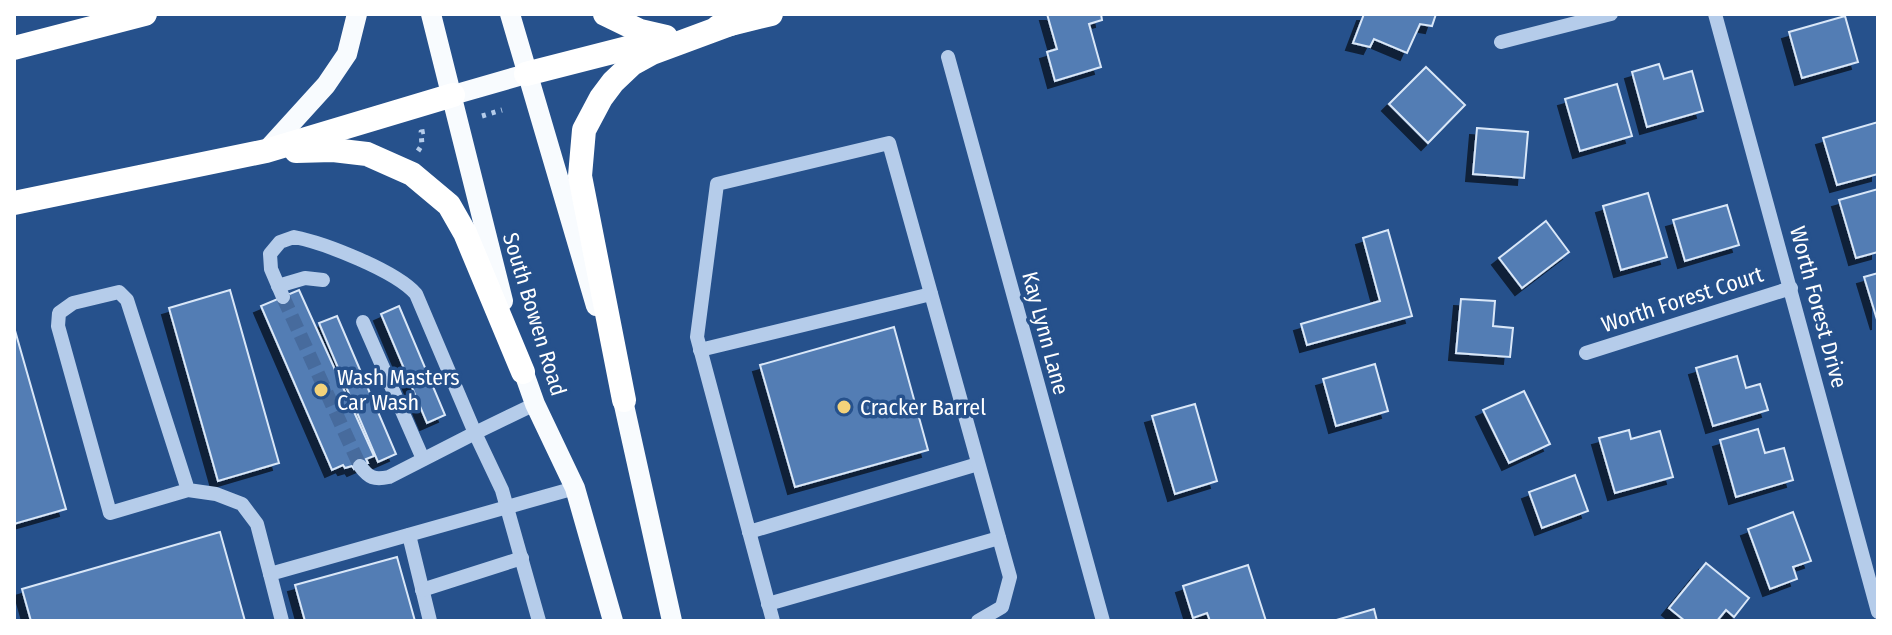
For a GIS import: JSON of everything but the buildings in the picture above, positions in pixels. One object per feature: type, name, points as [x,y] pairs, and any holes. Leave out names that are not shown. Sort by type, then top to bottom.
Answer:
[{"type":"highway","points":[[14,48],[145,14]]},
{"type":"highway","points":[[605,14],[640,31],[670,38]]},
{"type":"highway","points":[[526,74],[771,14]]},
{"type":"highway","points":[[624,400],[580,176],[584,130],[601,98],[632,64],[652,53],[733,23]]},
{"type":"highway","points":[[14,203],[266,151],[453,95]]},
{"type":"highway","points":[[266,151],[333,150],[367,154],[412,174],[431,189],[449,205],[465,233],[523,372]]},
{"type":"main road","points":[[266,151],[326,85],[347,54],[357,14]]},
{"type":"main road","name":"South Bowen Road","points":[[431,14],[523,372],[575,488],[613,621]]},
{"type":"main road","points":[[510,14],[624,400],[672,621]]},
{"type":"main road","points":[[453,95],[526,74]]},
{"type":"street","points":[[1501,42],[1611,14]]},
{"type":"street","name":"Worth Forest Drive","points":[[1715,14],[1878,612]]},
{"type":"street","name":"Kay Lynn Lane","points":[[948,57],[1103,621]]},
{"type":"street","points":[[773,621],[697,337],[717,184],[889,143],[1010,577],[1002,607],[978,621]]},
{"type":"street","points":[[323,280],[305,278],[281,291],[271,269],[270,254],[280,242],[294,237],[350,257],[408,284],[416,294],[502,490],[539,621]]},
{"type":"street","name":"Worth Forest Court","points":[[1586,353],[1791,288]]},
{"type":"street","points":[[188,490],[127,300],[119,292],[73,303],[59,313],[58,326],[110,513],[188,490],[216,494],[242,504],[257,524],[282,621]]},
{"type":"street","points":[[700,350],[931,294]]},
{"type":"street","points":[[363,322],[423,459]]},
{"type":"street","points":[[360,466],[368,477],[389,477],[535,404]]},
{"type":"street","points":[[749,532],[978,464]]},
{"type":"street","points":[[270,574],[575,488]]},
{"type":"street","points":[[409,535],[430,621]]},
{"type":"street","points":[[768,604],[999,538]]},
{"type":"street","points":[[422,590],[522,558]]},
{"type":"path","points":[[482,116],[502,110]]},
{"type":"path","points":[[412,162],[422,145],[421,132],[430,130]]},
{"type":"tunnel","points":[[283,297],[360,466]]},
{"type":"place","name":"Wash Masters Car Wash","points":[[321,390]]},
{"type":"place","name":"Cracker Barrel","points":[[844,407]]}]
